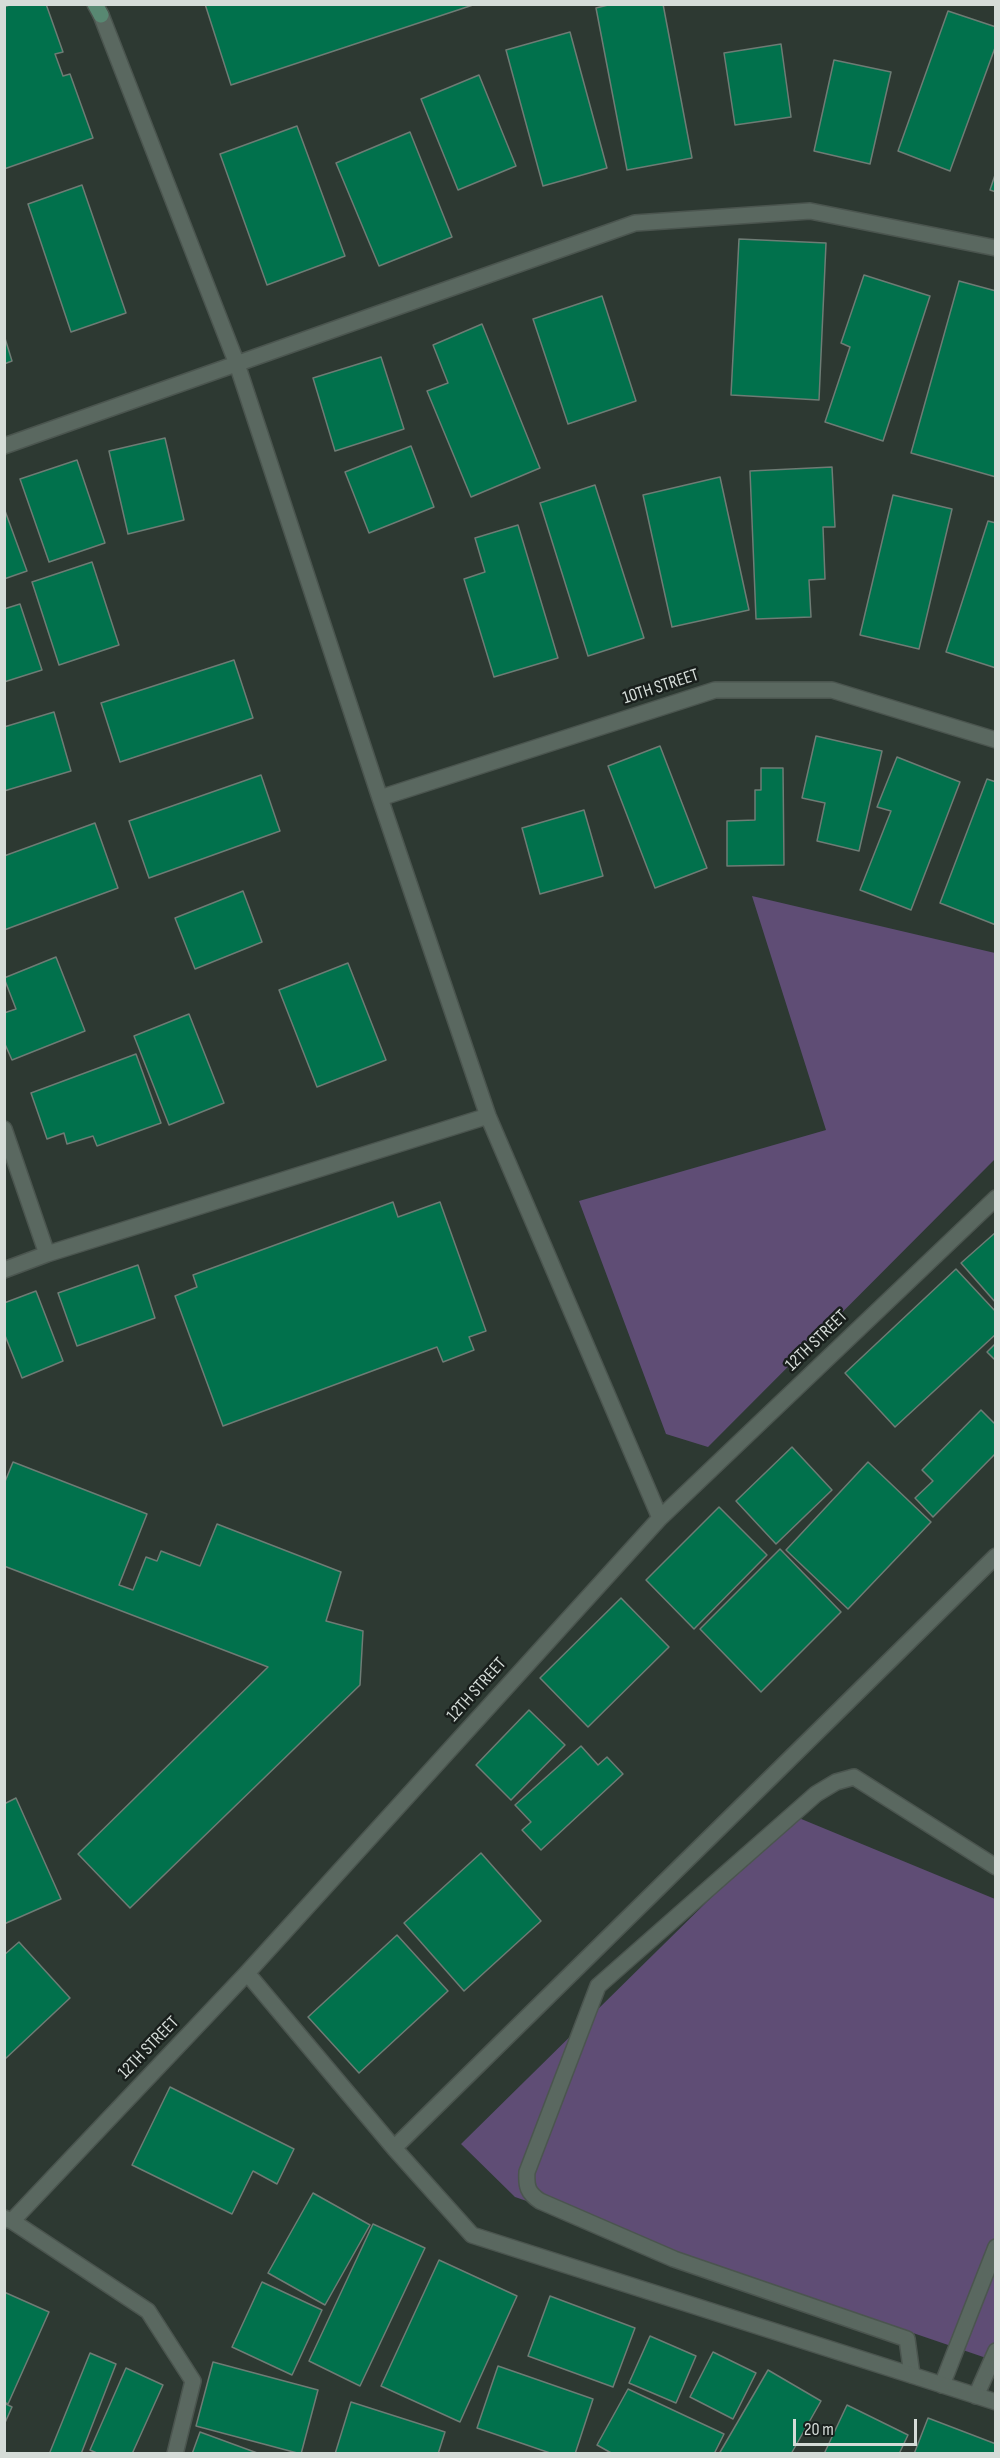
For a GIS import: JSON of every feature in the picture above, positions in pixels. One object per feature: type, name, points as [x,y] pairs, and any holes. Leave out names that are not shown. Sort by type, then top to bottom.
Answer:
[{"type":"street","points":[[99,8],[237,364],[488,1116],[660,1518]]},
{"type":"street","points":[[4,446],[635,223],[810,211],[996,248]]},
{"type":"street","name":"10TH STREET","points":[[380,798],[715,690],[832,690],[996,740]]},
{"type":"street","points":[[4,1270],[47,1254],[488,1116]]},
{"type":"street","points":[[4,1129],[47,1254]]},
{"type":"street","name":"12TH STREET","points":[[8,2219],[247,1973],[660,1518],[996,1198]]},
{"type":"street","points":[[394,2148],[996,1556]]},
{"type":"street","points":[[912,2375],[907,2339],[675,2259],[540,2201],[531,2195],[526,2186],[527,2172],[598,1986],[816,1794],[836,1782],[854,1777],[996,1867]]},
{"type":"street","points":[[247,1973],[394,2148],[472,2235],[996,2402]]},
{"type":"street","points":[[8,2219],[148,2311],[194,2381],[175,2454]]},
{"type":"street","points":[[942,2385],[996,2247]]},
{"type":"street","points":[[976,2396],[996,2351]]},
{"type":"shaded area","points":[[752,896],[995,953],[995,1159],[708,1447],[666,1434],[579,1201],[826,1130]]},
{"type":"shaded area","points":[[794,1816],[995,1899],[995,2361],[515,2197],[461,2144]]},
{"type":"building","points":[[12,4],[46,4],[63,52],[55,54],[63,76],[70,74],[93,138],[4,169],[4,7]]},
{"type":"building","points":[[205,4],[275,5],[476,4],[231,85]]},
{"type":"building","points":[[612,4],[663,4],[692,158],[627,170],[596,8]]},
{"type":"building","points":[[948,11],[996,27],[996,45],[950,171],[898,151]]},
{"type":"building","points":[[570,32],[607,168],[543,186],[506,50]]},
{"type":"building","points":[[781,44],[791,117],[735,125],[724,53]]},
{"type":"building","points":[[834,60],[891,72],[870,164],[814,151]]},
{"type":"building","points":[[479,75],[516,166],[458,190],[421,99]]},
{"type":"building","points":[[297,126],[345,256],[267,285],[220,154]]},
{"type":"building","points":[[410,132],[452,237],[379,266],[336,163]]},
{"type":"building","points":[[996,172],[996,192],[990,190]]},
{"type":"building","points":[[82,185],[126,313],[71,332],[28,204]]},
{"type":"building","points":[[739,239],[826,243],[819,400],[731,395]]},
{"type":"building","points":[[864,275],[930,296],[883,441],[825,422],[850,347],[841,343]]},
{"type":"building","points":[[959,281],[996,291],[996,477],[911,453]]},
{"type":"building","points":[[602,296],[636,401],[568,424],[533,319]]},
{"type":"building","points":[[482,324],[540,468],[471,497],[427,391],[448,383],[433,345]]},
{"type":"building","points":[[4,335],[12,361],[4,364]]},
{"type":"building","points":[[381,357],[404,429],[335,451],[313,378]]},
{"type":"building","points":[[165,438],[184,520],[128,534],[109,451]]},
{"type":"building","points":[[411,446],[434,507],[369,533],[345,472]]},
{"type":"building","points":[[77,460],[105,543],[49,562],[20,479]]},
{"type":"building","points":[[832,467],[835,527],[823,527],[825,579],[809,580],[811,617],[756,619],[750,471]]},
{"type":"building","points":[[720,477],[749,610],[672,627],[643,495]]},
{"type":"building","points":[[595,485],[644,638],[588,656],[540,503]]},
{"type":"building","points":[[893,495],[952,509],[919,649],[860,635]]},
{"type":"building","points":[[4,508],[27,571],[4,579]]},
{"type":"building","points":[[988,521],[996,523],[996,668],[946,652]]},
{"type":"building","points":[[518,525],[558,658],[494,677],[464,579],[485,572],[475,538]]},
{"type":"building","points":[[92,562],[119,645],[59,665],[32,582]]},
{"type":"building","points":[[20,604],[42,670],[4,682],[4,609]]},
{"type":"building","points":[[234,660],[253,718],[120,762],[101,703]]},
{"type":"building","points":[[54,712],[71,771],[4,791],[4,727]]},
{"type":"building","points":[[816,736],[882,751],[859,851],[817,841],[825,803],[802,798]]},
{"type":"building","points":[[660,746],[707,868],[655,888],[608,766]]},
{"type":"building","points":[[897,757],[960,782],[911,910],[860,890],[891,811],[877,807]]},
{"type":"building","points":[[761,768],[783,768],[784,865],[727,866],[727,821],[755,820],[755,790],[761,790]]},
{"type":"building","points":[[261,775],[280,831],[149,878],[129,821]]},
{"type":"building","points":[[987,779],[996,782],[996,925],[940,903]]},
{"type":"building","points":[[584,810],[603,876],[540,894],[522,828]]},
{"type":"building","points":[[95,823],[118,888],[4,930],[4,856]]},
{"type":"building","points":[[243,891],[262,942],[195,969],[175,918]]},
{"type":"building","points":[[56,957],[85,1031],[12,1060],[4,1042],[4,1013],[16,1009],[4,978]]},
{"type":"building","points":[[348,963],[386,1060],[317,1087],[279,990]]},
{"type":"building","points":[[189,1014],[224,1103],[169,1125],[134,1036]]},
{"type":"building","points":[[136,1054],[161,1123],[97,1146],[93,1136],[67,1144],[64,1133],[47,1139],[31,1093]]},
{"type":"building","points":[[393,1202],[398,1217],[440,1202],[486,1331],[469,1337],[474,1350],[443,1362],[437,1347],[223,1426],[175,1296],[197,1287],[193,1275]]},
{"type":"building","points":[[996,1232],[996,1303],[961,1263]]},
{"type":"building","points":[[138,1265],[155,1318],[77,1346],[58,1293]]},
{"type":"building","points":[[956,1269],[996,1312],[996,1334],[895,1427],[845,1373]]},
{"type":"building","points":[[36,1291],[63,1361],[22,1378],[4,1333],[4,1303]]},
{"type":"building","points":[[996,1343],[996,1361],[987,1352]]},
{"type":"building","points":[[981,1410],[994,1423],[996,1421],[996,1453],[933,1517],[915,1498],[933,1481],[922,1470]]},
{"type":"building","points":[[792,1447],[832,1490],[776,1544],[736,1501]]},
{"type":"building","points":[[13,1462],[147,1514],[119,1585],[133,1590],[146,1557],[157,1561],[161,1551],[200,1566],[217,1524],[341,1572],[326,1621],[363,1631],[360,1685],[130,1908],[78,1854],[268,1667],[4,1566],[4,1484]]},
{"type":"building","points":[[868,1462],[931,1522],[848,1609],[786,1550]]},
{"type":"building","points":[[719,1507],[767,1555],[694,1629],[646,1580]]},
{"type":"building","points":[[780,1549],[841,1612],[761,1692],[700,1629]]},
{"type":"building","points":[[621,1598],[669,1647],[588,1727],[540,1678]]},
{"type":"building","points":[[529,1710],[565,1745],[511,1800],[476,1765]]},
{"type":"building","points":[[581,1746],[598,1765],[607,1757],[623,1774],[541,1850],[522,1830],[531,1822],[515,1805]]},
{"type":"building","points":[[16,1798],[61,1899],[4,1924],[4,1804]]},
{"type":"building","points":[[481,1853],[541,1921],[464,1991],[404,1923]]},
{"type":"building","points":[[397,1935],[448,1991],[359,2073],[308,2017]]},
{"type":"building","points":[[19,1942],[70,1998],[4,2060],[4,1955]]},
{"type":"building","points":[[170,2087],[294,2149],[277,2184],[253,2171],[232,2214],[132,2165]]},
{"type":"building","points":[[313,2193],[370,2225],[325,2305],[268,2273]]},
{"type":"building","points":[[373,2224],[425,2248],[360,2386],[309,2361]]},
{"type":"building","points":[[439,2260],[517,2296],[460,2422],[381,2386]]},
{"type":"building","points":[[262,2282],[322,2310],[292,2375],[232,2347]]},
{"type":"building","points":[[4,2292],[49,2312],[8,2404],[4,2402]]},
{"type":"building","points":[[550,2296],[635,2328],[613,2387],[528,2356]]},
{"type":"building","points":[[650,2336],[696,2356],[676,2403],[629,2383]]},
{"type":"building","points":[[713,2352],[756,2373],[733,2419],[690,2397]]},
{"type":"building","points":[[90,2353],[116,2364],[81,2454],[53,2454],[50,2452]]},
{"type":"building","points":[[213,2362],[318,2390],[301,2454],[196,2426]]},
{"type":"building","points":[[498,2366],[593,2399],[575,2454],[553,2454],[477,2428]]},
{"type":"building","points":[[126,2368],[163,2385],[132,2454],[99,2454],[90,2450]]},
{"type":"building","points":[[768,2370],[821,2401],[791,2454],[719,2454]]},
{"type":"building","points":[[628,2389],[724,2434],[714,2454],[613,2454],[597,2445]]},
{"type":"building","points":[[351,2402],[445,2432],[438,2454],[335,2454]]},
{"type":"building","points":[[4,2403],[12,2407],[4,2425]]},
{"type":"building","points":[[847,2405],[908,2435],[899,2454],[824,2454]]},
{"type":"building","points":[[928,2418],[996,2444],[996,2454],[914,2454]]},
{"type":"building","points":[[200,2432],[260,2454],[192,2454]]}]
